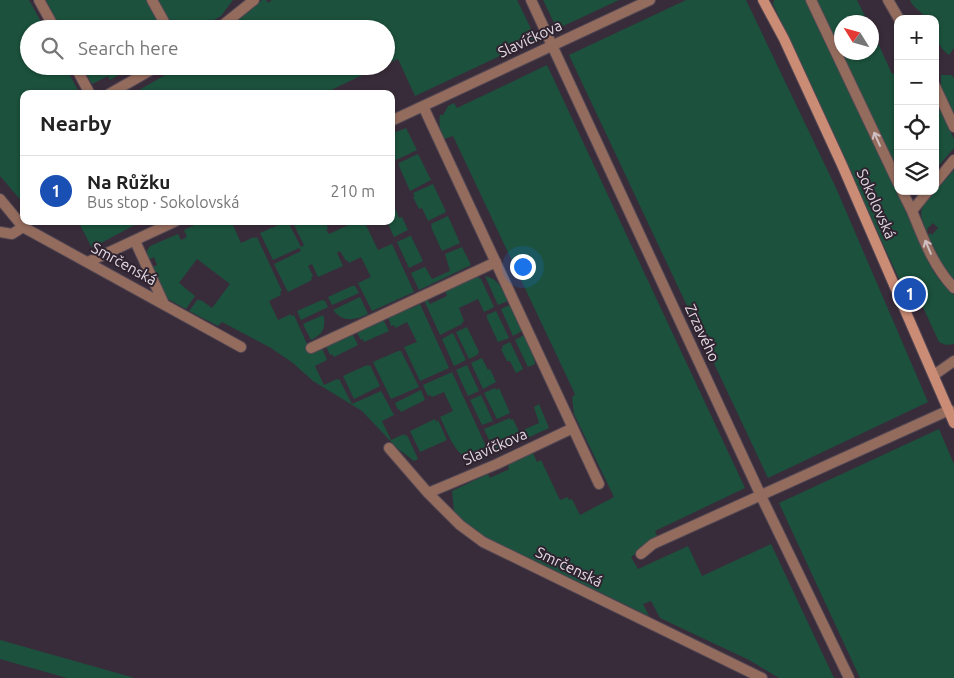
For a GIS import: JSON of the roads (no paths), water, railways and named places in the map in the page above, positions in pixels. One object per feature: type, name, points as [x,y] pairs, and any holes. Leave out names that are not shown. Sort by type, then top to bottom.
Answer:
[{"type":"street","points":[[39,0],[50,20]]},
{"type":"street","points":[[152,0],[163,20]]},
{"type":"street","name":"Zrzavého","points":[[531,0],[761,496],[849,678]]},
{"type":"street","name":"Slavíčkova","points":[[395,119],[650,0]]},
{"type":"street","name":"Sokolovská","points":[[763,0],[809,91],[934,375],[952,411],[954,423]]},
{"type":"street","name":"Sokolovská","points":[[811,0],[894,175]]},
{"type":"street","points":[[888,0],[897,15]]},
{"type":"street","points":[[229,20],[251,1]]},
{"type":"street","points":[[80,75],[88,90]]},
{"type":"street","points":[[116,90],[142,75]]},
{"type":"street","points":[[939,95],[954,127]]},
{"type":"street","points":[[423,106],[599,484]]},
{"type":"street","points":[[939,178],[954,160]]},
{"type":"street","name":"Sokolovská","points":[[904,195],[933,259],[954,288]]},
{"type":"street","points":[[912,211],[925,195]]},
{"type":"street","name":"Smrčenská","points":[[0,199],[20,223]]},
{"type":"street","points":[[88,262],[168,225]]},
{"type":"street","points":[[0,232],[12,234],[23,227]]},
{"type":"street","name":"Smrčenská","points":[[23,227],[241,346]]},
{"type":"street","points":[[135,241],[164,304]]},
{"type":"street","points":[[311,348],[496,262]]},
{"type":"street","points":[[934,375],[954,361]]},
{"type":"street","points":[[641,554],[653,544],[952,411]]},
{"type":"street","name":"Slavíčkova","points":[[428,493],[497,464],[573,428]]},
{"type":"street","name":"Smrčenská","points":[[389,448],[428,493],[460,525],[483,542],[762,678]]},
{"type":"place","name":"Na Růžku","points":[[910,294]]}]
